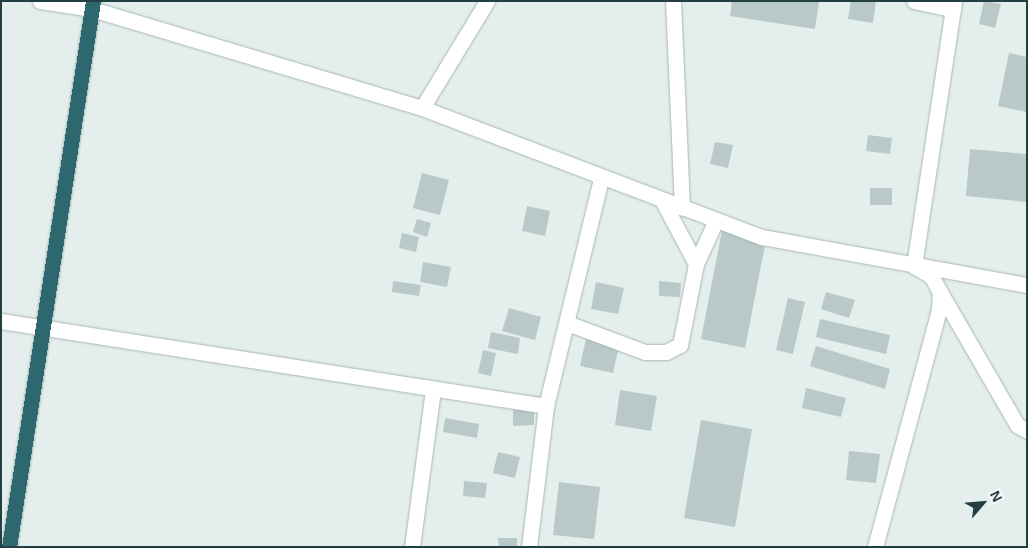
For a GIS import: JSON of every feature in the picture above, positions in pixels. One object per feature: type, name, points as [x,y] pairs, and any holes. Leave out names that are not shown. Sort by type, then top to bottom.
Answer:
[{"type":"highway","points":[[9,547],[41,324],[92,5]]},
{"type":"street","points":[[40,1],[92,5],[422,108],[762,238],[1027,286]]},
{"type":"street","points":[[422,108],[487,1]]},
{"type":"street","points":[[673,1],[682,208]]},
{"type":"street","points":[[914,1],[954,5],[914,266]]},
{"type":"street","points":[[529,547],[546,406],[601,178]]},
{"type":"street","points":[[662,200],[696,264]]},
{"type":"street","points":[[567,323],[645,352],[666,352],[680,345],[696,264],[716,220]]},
{"type":"street","points":[[914,266],[931,276],[1017,425],[1027,431]]},
{"type":"street","points":[[875,547],[939,309],[940,292]]},
{"type":"street","points":[[1,321],[41,324],[546,406]]},
{"type":"street","points":[[412,547],[432,389]]},
{"type":"building","points":[[732,1],[819,1],[815,29],[730,16]]},
{"type":"building","points":[[851,1],[876,1],[873,23],[848,19]]},
{"type":"building","points":[[984,1],[1001,4],[995,28],[979,24]]},
{"type":"building","points":[[1009,53],[1027,57],[1027,112],[998,106]]},
{"type":"building","points":[[868,135],[892,138],[890,154],[866,151]]},
{"type":"building","points":[[715,142],[733,145],[728,168],[710,164]]},
{"type":"building","points":[[970,149],[1027,154],[1027,202],[966,196]]},
{"type":"building","points":[[422,173],[449,180],[440,215],[413,208]]},
{"type":"building","points":[[870,188],[892,188],[892,205],[870,205]]},
{"type":"building","points":[[527,206],[550,211],[545,236],[522,231]]},
{"type":"building","points":[[417,219],[431,223],[427,237],[413,232]]},
{"type":"building","points":[[722,231],[766,240],[745,348],[701,339]]},
{"type":"building","points":[[402,233],[419,237],[416,252],[399,248]]},
{"type":"building","points":[[423,262],[451,267],[447,287],[420,282]]},
{"type":"building","points":[[393,281],[421,285],[419,296],[392,292]]},
{"type":"building","points":[[659,281],[681,283],[680,297],[659,296]]},
{"type":"building","points":[[596,282],[624,288],[618,314],[591,309]]},
{"type":"building","points":[[826,292],[855,300],[849,318],[821,309]]},
{"type":"building","points":[[788,298],[805,302],[793,354],[776,350]]},
{"type":"building","points":[[509,308],[541,317],[535,340],[502,331]]},
{"type":"building","points":[[820,319],[890,335],[886,354],[816,337]]},
{"type":"building","points":[[491,332],[520,338],[518,354],[488,348]]},
{"type":"building","points":[[586,339],[619,346],[613,373],[580,366]]},
{"type":"building","points":[[816,346],[890,369],[885,389],[810,366]]},
{"type":"building","points":[[483,350],[496,353],[491,376],[478,373]]},
{"type":"building","points":[[806,388],[846,398],[841,417],[802,408]]},
{"type":"building","points":[[620,390],[657,396],[651,431],[615,425]]},
{"type":"building","points":[[513,406],[534,406],[534,425],[513,426]]},
{"type":"building","points":[[445,418],[479,424],[477,438],[443,432]]},
{"type":"building","points":[[701,420],[752,429],[735,527],[684,518]]},
{"type":"building","points":[[849,451],[880,454],[876,483],[846,480]]},
{"type":"building","points":[[498,452],[520,457],[515,478],[493,473]]},
{"type":"building","points":[[464,481],[487,483],[485,498],[463,496]]},
{"type":"building","points":[[559,482],[600,487],[594,539],[553,535]]},
{"type":"building","points":[[498,538],[517,538],[517,547],[499,547]]}]
